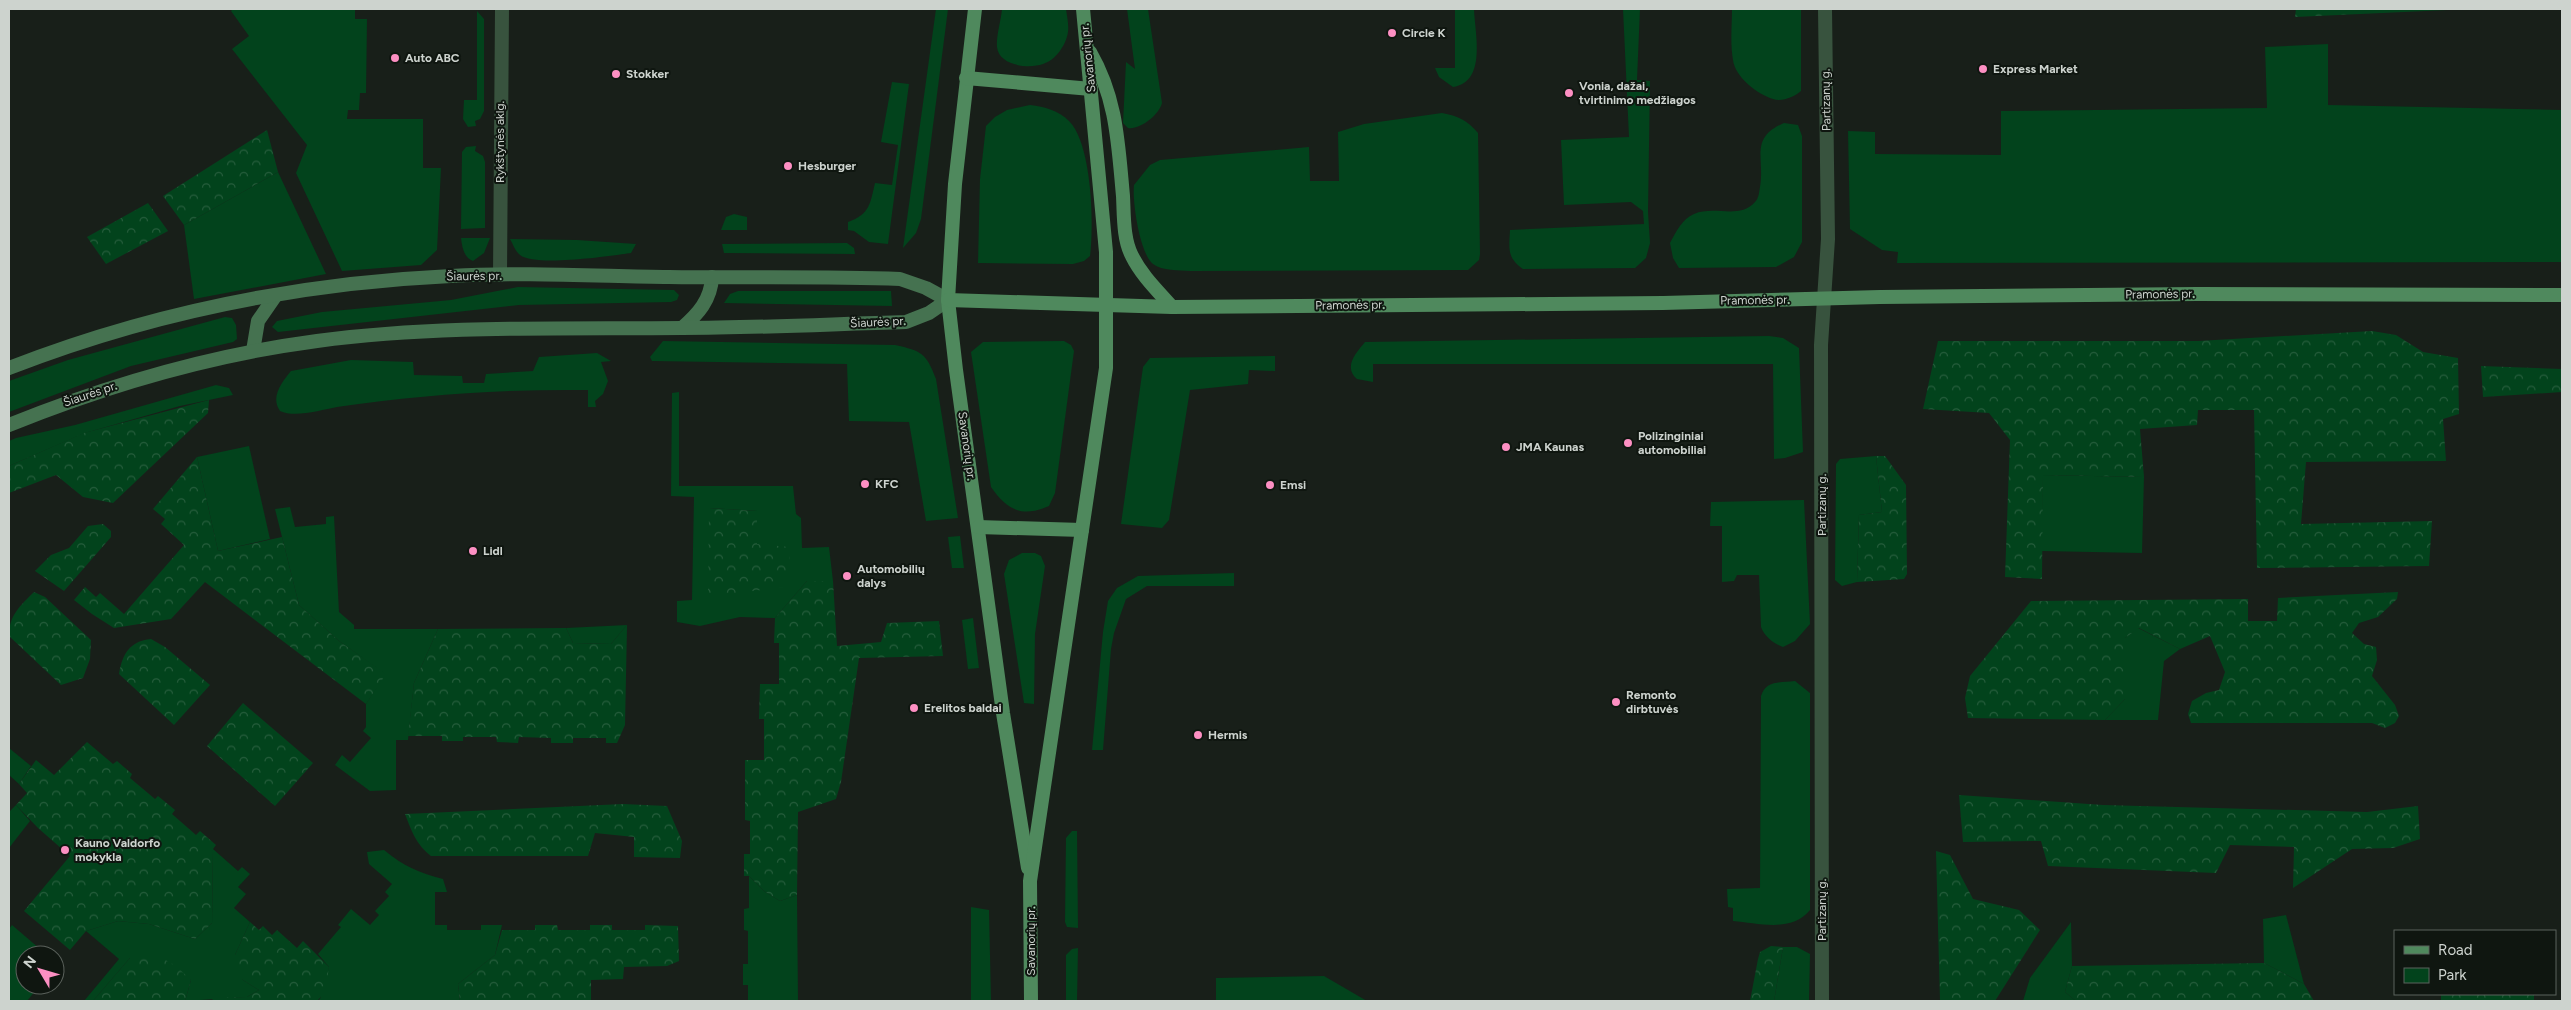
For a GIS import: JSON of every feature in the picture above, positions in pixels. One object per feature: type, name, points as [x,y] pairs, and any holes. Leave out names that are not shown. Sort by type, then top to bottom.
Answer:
[{"type":"main road","name":"Savanorių pr.","points":[[975,9],[955,184],[948,300],[1003,713],[1030,881],[1031,1001]]},
{"type":"main road","name":"Savanorių pr.","points":[[1030,881],[1106,368],[1108,305],[1106,252],[1083,9]]},
{"type":"main road","points":[[1087,47],[1103,75],[1112,102],[1126,232],[1131,255],[1142,273],[1172,307]]},
{"type":"main road","points":[[966,78],[1091,88]]},
{"type":"main road","name":"Šiaurės pr.","points":[[9,368],[66,346],[127,327],[276,295],[310,289],[451,276],[900,279],[926,288],[948,300],[929,313],[906,322],[682,328],[439,330],[316,341],[178,368],[127,382],[9,425]]},
{"type":"main road","points":[[682,328],[697,314],[707,300],[712,277]]},
{"type":"main road","name":"Pramonės pr.","points":[[948,300],[1172,307],[2197,294],[2562,295]]},
{"type":"main road","points":[[253,352],[258,321],[276,295]]},
{"type":"main road","points":[[978,527],[1082,530]]},
{"type":"street","name":"Rykštynės aklg.","points":[[500,275],[502,9]]},
{"type":"street","name":"Partizanų g.","points":[[1822,1001],[1821,345],[1828,239],[1825,9]]},
{"type":"green space","points":[[233,9],[355,9],[355,19],[367,19],[366,93],[360,93],[359,110],[348,110],[347,119],[423,119],[423,168],[441,168],[437,250],[421,265],[342,271],[296,173],[307,145],[232,49],[249,36],[231,11]]},
{"type":"green space","points":[[936,9],[948,9],[921,219],[916,233],[903,248]]},
{"type":"green space","points":[[1002,9],[1066,9],[1068,32],[1060,51],[1048,62],[1030,66],[1009,62],[1003,58],[997,47]]},
{"type":"green space","points":[[1127,9],[1148,9],[1162,103],[1153,117],[1138,127],[1133,128],[1128,128],[1123,123],[1126,62],[1135,69]]},
{"type":"green space","points":[[1455,9],[1474,9],[1477,55],[1471,76],[1464,83],[1453,87],[1439,77],[1435,68],[1455,68]]},
{"type":"green space","points":[[1623,9],[1640,9],[1637,80],[1650,81],[1648,212],[1650,243],[1646,258],[1635,268],[1523,269],[1514,261],[1510,252],[1510,230],[1644,224],[1643,211],[1631,202],[1564,205],[1561,140],[1629,137]]},
{"type":"green space","points":[[1732,9],[1801,9],[1801,91],[1788,98],[1776,100],[1760,93],[1742,78],[1733,60],[1731,41]]},
{"type":"green space","points":[[2296,9],[2469,9],[2295,17]]},
{"type":"green space","points":[[477,11],[484,19],[484,111],[480,119],[475,121],[476,126],[468,127],[463,119],[464,100],[477,100]]},
{"type":"green space","points":[[2328,44],[2328,105],[2562,110],[2562,262],[1897,263],[1898,252],[1882,250],[1850,229],[1848,131],[1875,132],[1875,154],[2001,155],[2001,111],[2267,108],[2265,47]]},
{"type":"green space","points":[[892,82],[909,84],[888,244],[869,242],[854,231],[848,230],[848,222],[865,212],[872,197],[875,183],[892,185],[898,145],[881,142]]},
{"type":"green space","points":[[1030,105],[1056,112],[1069,121],[1077,132],[1083,147],[1090,185],[1092,225],[1090,256],[1084,261],[1073,264],[978,263],[980,179],[986,126],[995,117],[1007,110]]},
{"type":"green space","points":[[1442,113],[1462,119],[1478,133],[1480,254],[1479,260],[1468,270],[1171,270],[1153,264],[1144,250],[1134,203],[1134,185],[1150,165],[1160,160],[1309,147],[1310,181],[1339,181],[1338,132],[1364,124]]},
{"type":"green space","points":[[1784,123],[1798,125],[1802,136],[1802,242],[1794,257],[1776,267],[1679,268],[1673,258],[1670,243],[1680,226],[1694,214],[1710,211],[1742,210],[1755,202],[1760,187],[1762,142],[1766,135]]},
{"type":"green space","points":[[267,130],[278,172],[184,225],[163,196]]},
{"type":"green space","points":[[476,146],[475,151],[483,156],[485,162],[485,228],[461,229],[462,152],[466,147]]},
{"type":"green space","points":[[278,172],[326,274],[194,299],[184,225]]},
{"type":"green space","points":[[148,203],[168,231],[106,264],[87,237]]},
{"type":"green space","points":[[734,214],[747,217],[747,230],[721,230],[726,217]]},
{"type":"green space","points":[[461,238],[490,238],[484,253],[473,261],[466,255]]},
{"type":"green space","points":[[510,239],[577,240],[636,244],[631,253],[573,260],[541,260],[520,255]]},
{"type":"green space","points":[[847,243],[854,248],[855,254],[724,253],[722,244]]},
{"type":"green space","points":[[518,287],[674,290],[679,295],[677,300],[671,302],[519,305],[278,332],[272,327],[277,321],[322,312],[451,300]]},
{"type":"green space","points":[[738,291],[891,291],[892,306],[724,303],[730,294]]},
{"type":"green space","points":[[225,317],[232,318],[236,325],[237,339],[233,342],[131,366],[9,412],[9,381],[68,360]]},
{"type":"green space","points":[[2372,331],[2396,335],[2423,352],[2458,358],[2459,414],[2443,419],[2446,461],[2306,462],[2301,524],[2432,521],[2429,566],[2257,568],[2254,410],[2198,410],[2197,425],[2140,429],[2144,477],[2043,475],[2042,579],[2005,577],[2010,440],[1989,413],[1923,409],[1938,341],[2198,341]]},
{"type":"green space","points":[[1769,336],[1783,338],[1799,348],[1803,452],[1785,458],[1774,459],[1773,364],[1373,364],[1373,382],[1357,379],[1351,370],[1352,360],[1365,342]]},
{"type":"green space","points":[[663,341],[895,345],[922,354],[926,358],[936,379],[958,518],[926,521],[909,422],[849,421],[847,364],[652,361],[650,357]]},
{"type":"green space","points":[[1064,341],[1071,345],[1074,351],[1055,493],[1049,506],[1031,511],[1016,510],[1003,501],[991,487],[971,352],[983,342]]},
{"type":"green space","points":[[597,353],[611,361],[601,362],[608,381],[603,394],[595,401],[596,407],[588,407],[588,390],[493,392],[431,396],[337,407],[300,414],[280,411],[276,400],[278,390],[291,371],[351,360],[413,362],[414,375],[462,376],[463,383],[484,383],[486,374],[533,371],[539,357]]},
{"type":"green space","points":[[1275,356],[1275,371],[1249,370],[1248,384],[1190,390],[1169,520],[1162,528],[1121,524],[1143,367],[1150,358]]},
{"type":"green space","points":[[2481,366],[2562,369],[2562,392],[2483,397]]},
{"type":"green space","points":[[216,385],[229,388],[233,395],[180,406],[85,433],[9,466],[9,441],[16,438],[75,425]]},
{"type":"green space","points":[[679,392],[679,486],[793,486],[796,514],[801,518],[802,548],[829,547],[833,581],[807,581],[775,618],[740,617],[700,626],[677,622],[677,601],[692,600],[694,497],[671,496],[672,393]],"holes":[[[709,508],[757,511],[757,544]]]},
{"type":"green space","points":[[209,400],[208,413],[113,503],[83,497],[56,475],[9,493],[9,466],[84,433]]},
{"type":"green space","points":[[249,446],[270,539],[218,551],[197,457]]},
{"type":"green space","points":[[1876,456],[1882,512],[1859,515],[1857,582],[1842,586],[1835,580],[1836,464],[1840,459]]},
{"type":"green space","points":[[1876,456],[1885,456],[1906,485],[1907,574],[1904,579],[1857,582],[1859,515],[1882,512]]},
{"type":"green space","points":[[197,457],[218,551],[282,537],[299,605],[339,641],[386,674],[366,704],[205,582],[171,619],[114,628],[74,600],[85,587],[96,597],[100,593],[124,614],[184,545],[161,524],[165,519],[153,509]]},
{"type":"green space","points":[[2043,475],[2144,477],[2142,553],[2041,551]]},
{"type":"green space","points":[[1804,500],[1810,624],[1795,641],[1783,647],[1764,634],[1761,627],[1759,575],[1737,575],[1734,581],[1722,582],[1722,526],[1710,526],[1711,502]]},
{"type":"green space","points":[[290,507],[295,527],[326,524],[326,517],[334,516],[339,612],[354,625],[354,629],[438,629],[414,683],[408,740],[396,740],[396,790],[370,791],[335,765],[342,755],[350,762],[371,738],[363,731],[366,727],[366,704],[385,674],[339,641],[299,605],[275,509]]},
{"type":"green space","points":[[709,508],[757,511],[757,544],[790,547],[788,587],[708,596]]},
{"type":"green space","points":[[103,524],[111,531],[111,537],[64,591],[35,571],[51,555],[69,548],[88,526]]},
{"type":"green space","points":[[960,536],[964,568],[952,568],[948,537]]},
{"type":"green space","points":[[1022,553],[1035,553],[1041,556],[1045,566],[1035,634],[1034,704],[1024,703],[1004,574],[1009,560]]},
{"type":"green space","points":[[1234,573],[1234,586],[1147,586],[1126,599],[1114,633],[1111,649],[1103,750],[1092,750],[1103,632],[1108,601],[1117,588],[1138,576]]},
{"type":"green space","points":[[807,581],[833,581],[837,646],[881,642],[887,623],[939,621],[943,656],[859,658],[841,782],[836,799],[798,812],[797,895],[780,901],[764,891],[749,876],[744,876],[744,854],[750,854],[750,821],[745,820],[745,760],[764,760],[764,719],[759,719],[760,684],[779,684],[779,643],[774,643],[775,618]]},
{"type":"green space","points":[[34,592],[45,597],[91,640],[90,659],[83,678],[61,685],[9,636],[13,617]]},
{"type":"green space","points":[[2398,592],[2397,599],[2378,617],[2359,623],[2352,633],[2364,644],[2376,647],[2377,660],[2372,676],[2395,705],[2399,716],[2395,723],[2385,728],[2372,723],[2191,723],[2188,714],[2192,701],[2206,693],[2219,690],[2225,672],[2210,636],[2180,649],[2139,628],[2125,638],[2125,699],[2105,720],[1968,718],[1965,698],[1970,676],[2031,601],[2248,599],[2248,621],[2277,621],[2278,598]]},
{"type":"green space","points":[[973,618],[979,668],[968,669],[962,620]]},
{"type":"green space","points":[[627,625],[611,644],[573,643],[566,628]]},
{"type":"green space","points":[[627,625],[625,725],[617,743],[606,743],[606,738],[573,738],[573,743],[551,743],[551,738],[519,737],[518,743],[497,742],[496,737],[463,737],[463,741],[442,741],[442,736],[408,736],[414,683],[438,629],[566,628],[573,643],[611,644]]},
{"type":"green space","points":[[2138,628],[2180,649],[2164,661],[2158,720],[2105,720],[2125,699],[2125,638]]},
{"type":"green space","points":[[151,639],[165,647],[210,685],[174,725],[119,674],[122,660],[128,650],[138,642]]},
{"type":"green space","points":[[1795,681],[1810,693],[1810,910],[1794,922],[1784,924],[1774,925],[1733,921],[1733,908],[1728,907],[1727,889],[1760,888],[1761,696],[1766,687],[1774,683]]},
{"type":"green space","points":[[243,703],[313,763],[275,806],[207,746]]},
{"type":"green space","points":[[87,742],[113,764],[117,761],[132,774],[130,778],[155,799],[158,796],[175,810],[172,814],[196,835],[200,831],[216,845],[213,849],[212,923],[195,939],[149,924],[118,921],[86,931],[70,950],[24,911],[70,856],[38,828],[16,805],[27,793],[19,784],[36,760],[54,775]]},
{"type":"green space","points":[[9,748],[31,766],[19,784],[9,775]]},
{"type":"green space","points":[[1959,795],[2103,805],[2367,812],[2418,806],[2420,839],[2393,848],[2352,849],[2293,888],[2294,847],[2230,845],[2216,873],[2048,866],[2041,841],[1963,842]]},
{"type":"green space","points":[[623,804],[667,806],[682,841],[680,858],[634,857],[634,837],[595,833],[588,856],[431,856],[418,842],[405,814]]},
{"type":"green space","points":[[16,805],[30,821],[9,848],[9,812]]},
{"type":"green space","points":[[1072,831],[1077,831],[1078,928],[1067,927],[1065,922],[1066,838]]},
{"type":"green space","points":[[213,849],[238,871],[242,867],[250,874],[238,887],[246,894],[234,908],[250,922],[235,955],[243,980],[259,990],[247,997],[185,1001],[191,980],[130,958],[93,1001],[84,1001],[119,959],[86,931],[118,921],[149,924],[195,939],[212,923]]},
{"type":"green space","points":[[384,850],[412,868],[443,879],[447,892],[435,892],[435,925],[447,925],[447,930],[481,930],[481,925],[502,925],[495,955],[458,984],[460,1001],[317,1001],[320,999],[329,967],[318,954],[341,927],[338,925],[351,909],[370,925],[379,915],[375,911],[389,896],[385,892],[392,884],[369,864],[367,852]]},
{"type":"green space","points":[[1936,851],[1950,855],[1973,899],[2019,910],[2040,930],[1995,1001],[1940,1001]]},
{"type":"green space","points":[[749,876],[764,891],[780,901],[797,895],[798,1001],[748,1001],[748,985],[743,985],[743,964],[748,964],[748,931],[744,930],[744,909],[749,908]]},
{"type":"green space","points":[[971,907],[989,910],[991,1001],[971,1001]]},
{"type":"green space","points":[[2286,915],[2304,984],[2264,963],[2263,919]]},
{"type":"green space","points":[[250,922],[259,930],[263,926],[272,935],[277,930],[297,948],[303,941],[329,967],[325,989],[317,1001],[212,1001],[213,998],[247,997],[259,990],[243,980],[233,966],[235,955]]},
{"type":"green space","points":[[2071,922],[2072,966],[2065,992],[2076,1001],[2023,1001],[2030,978]]},
{"type":"green space","points":[[12,925],[35,945],[15,945],[15,995],[32,995],[27,1001],[9,1001],[9,929]]},
{"type":"green space","points":[[535,925],[557,925],[558,930],[590,930],[590,925],[612,925],[612,930],[645,930],[645,925],[678,926],[679,961],[667,966],[624,967],[623,979],[591,980],[591,1001],[460,1001],[458,984],[495,955],[502,930],[535,930]]},
{"type":"green space","points":[[1771,946],[1783,947],[1774,1001],[1750,1001],[1760,952]]},
{"type":"green space","points":[[1783,947],[1797,947],[1810,954],[1809,1001],[1774,1001]]},
{"type":"green space","points":[[1078,948],[1077,1001],[1066,1001],[1066,955],[1072,949]]},
{"type":"green space","points":[[157,955],[176,966],[191,980],[185,1001],[93,1001],[130,958]]},
{"type":"green space","points":[[2264,963],[2304,984],[2314,1001],[2076,1001],[2065,992],[2072,966]]},
{"type":"green space","points":[[1324,976],[1367,1001],[1216,1001],[1216,978]]},
{"type":"green space","points":[[2441,995],[2534,995],[2534,1001],[2441,1001]]},
{"type":"place","name":"Circle K","points":[[1392,33]]},
{"type":"place","name":"Auto ABC","points":[[395,58]]},
{"type":"place","name":"Express Market","points":[[1983,69]]},
{"type":"place","name":"Stokker","points":[[616,74]]},
{"type":"place","name":"Vonia, dažai, tvirtinimo medžiagos","points":[[1569,93]]},
{"type":"place","name":"Hesburger","points":[[788,166]]},
{"type":"place","name":"Polizinginiai automobiliai","points":[[1628,443]]},
{"type":"place","name":"JMA Kaunas","points":[[1506,447]]},
{"type":"place","name":"KFC","points":[[865,484]]},
{"type":"place","name":"Emsi","points":[[1270,485]]},
{"type":"place","name":"Lidl","points":[[473,551]]},
{"type":"place","name":"Automobilių dalys","points":[[847,576]]},
{"type":"place","name":"Remonto dirbtuvės","points":[[1616,702]]},
{"type":"place","name":"Erelitos baldai","points":[[914,708]]},
{"type":"place","name":"Hermis","points":[[1198,735]]},
{"type":"place","name":"Kauno Valdorfo mokykla","points":[[65,850]]}]
